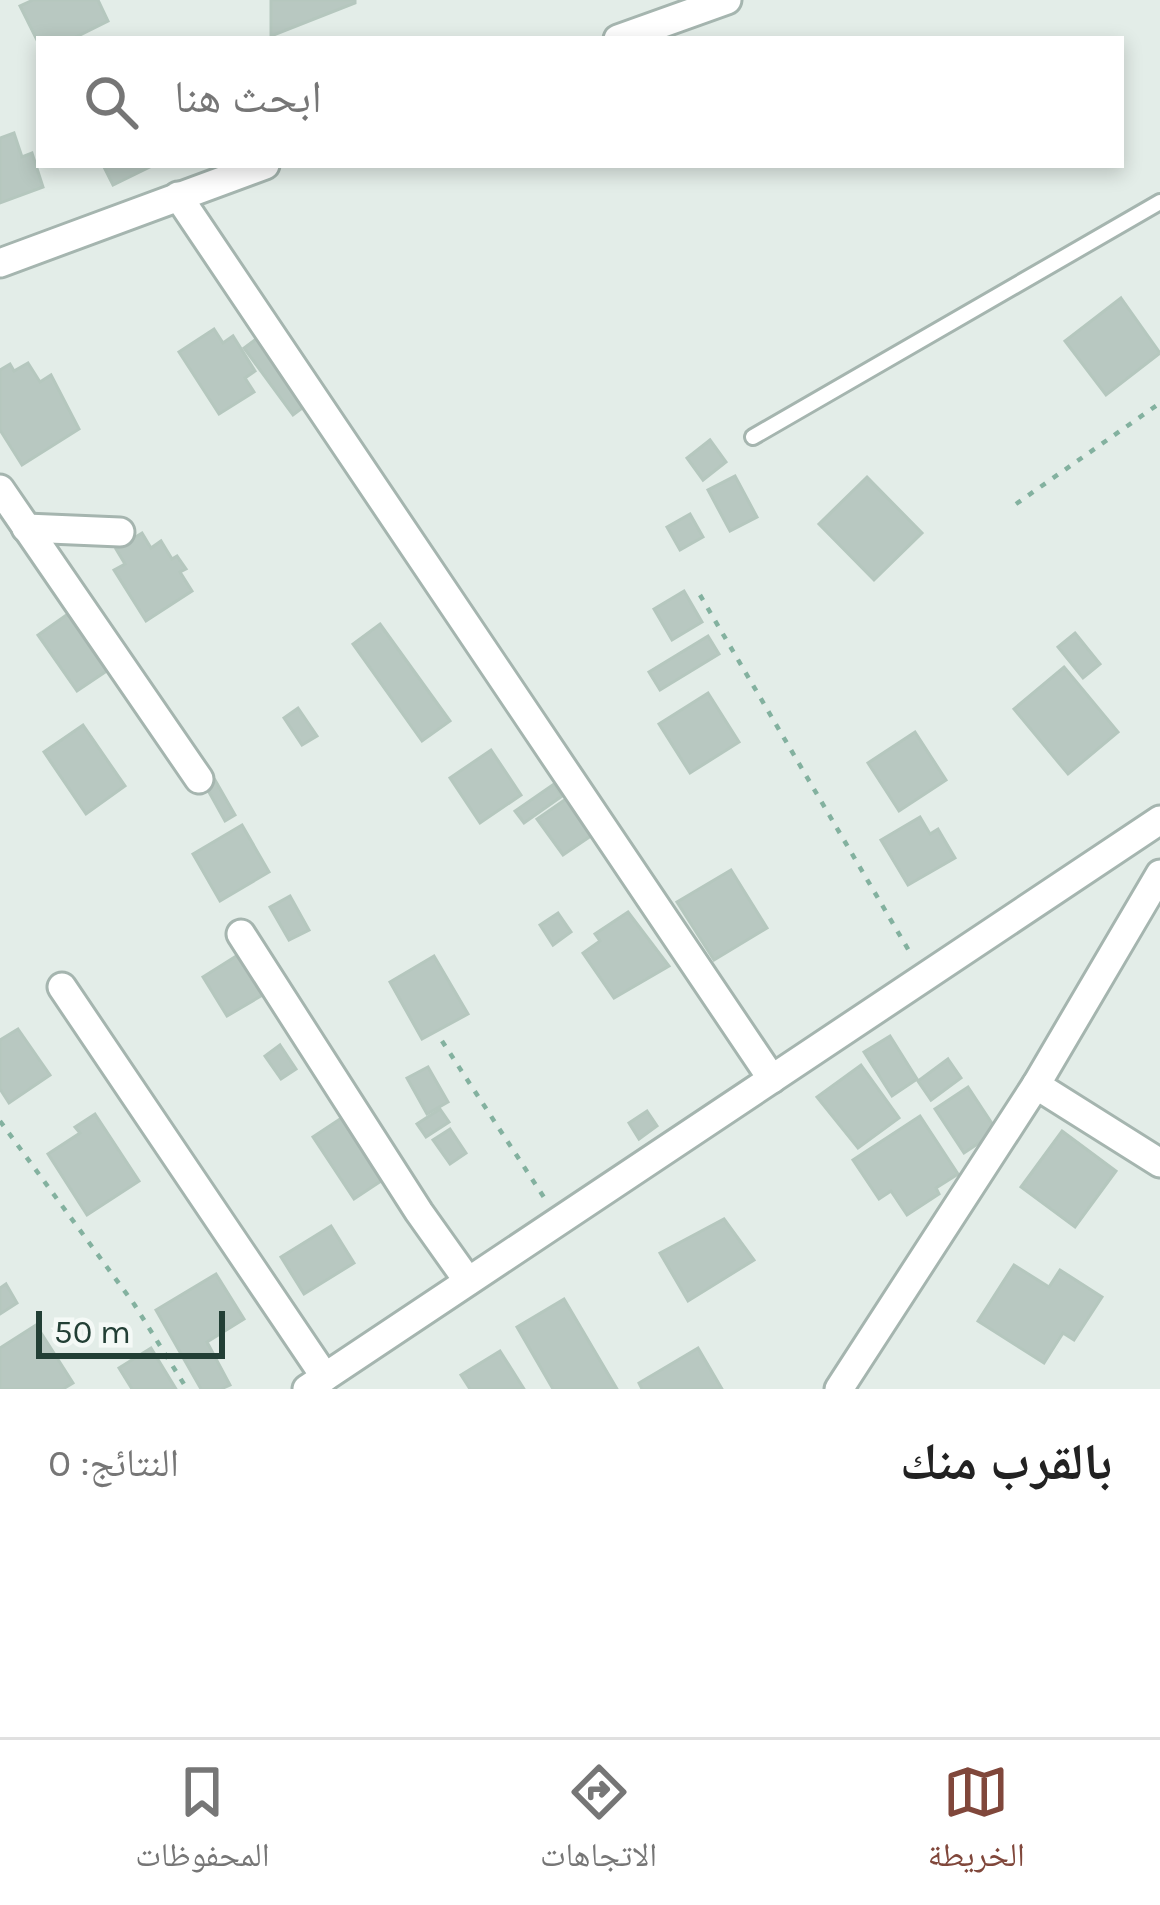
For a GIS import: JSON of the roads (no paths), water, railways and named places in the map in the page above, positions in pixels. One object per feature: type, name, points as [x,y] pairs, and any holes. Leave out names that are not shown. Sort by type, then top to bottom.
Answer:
[{"type":"street","points":[[626,36],[728,0]]},
{"type":"street","points":[[0,263],[257,168]]},
{"type":"street","points":[[178,196],[772,1078]]},
{"type":"street","points":[[0,489],[199,779]]},
{"type":"street","points":[[26,528],[119,532]]},
{"type":"street","points":[[62,987],[316,1383],[1160,820]]},
{"type":"street","points":[[839,1389],[1036,1085],[1160,874]]},
{"type":"street","points":[[241,934],[468,1281]]},
{"type":"street","points":[[1036,1085],[1160,1163]]},
{"type":"lane","points":[[753,437],[1160,202]]}]
